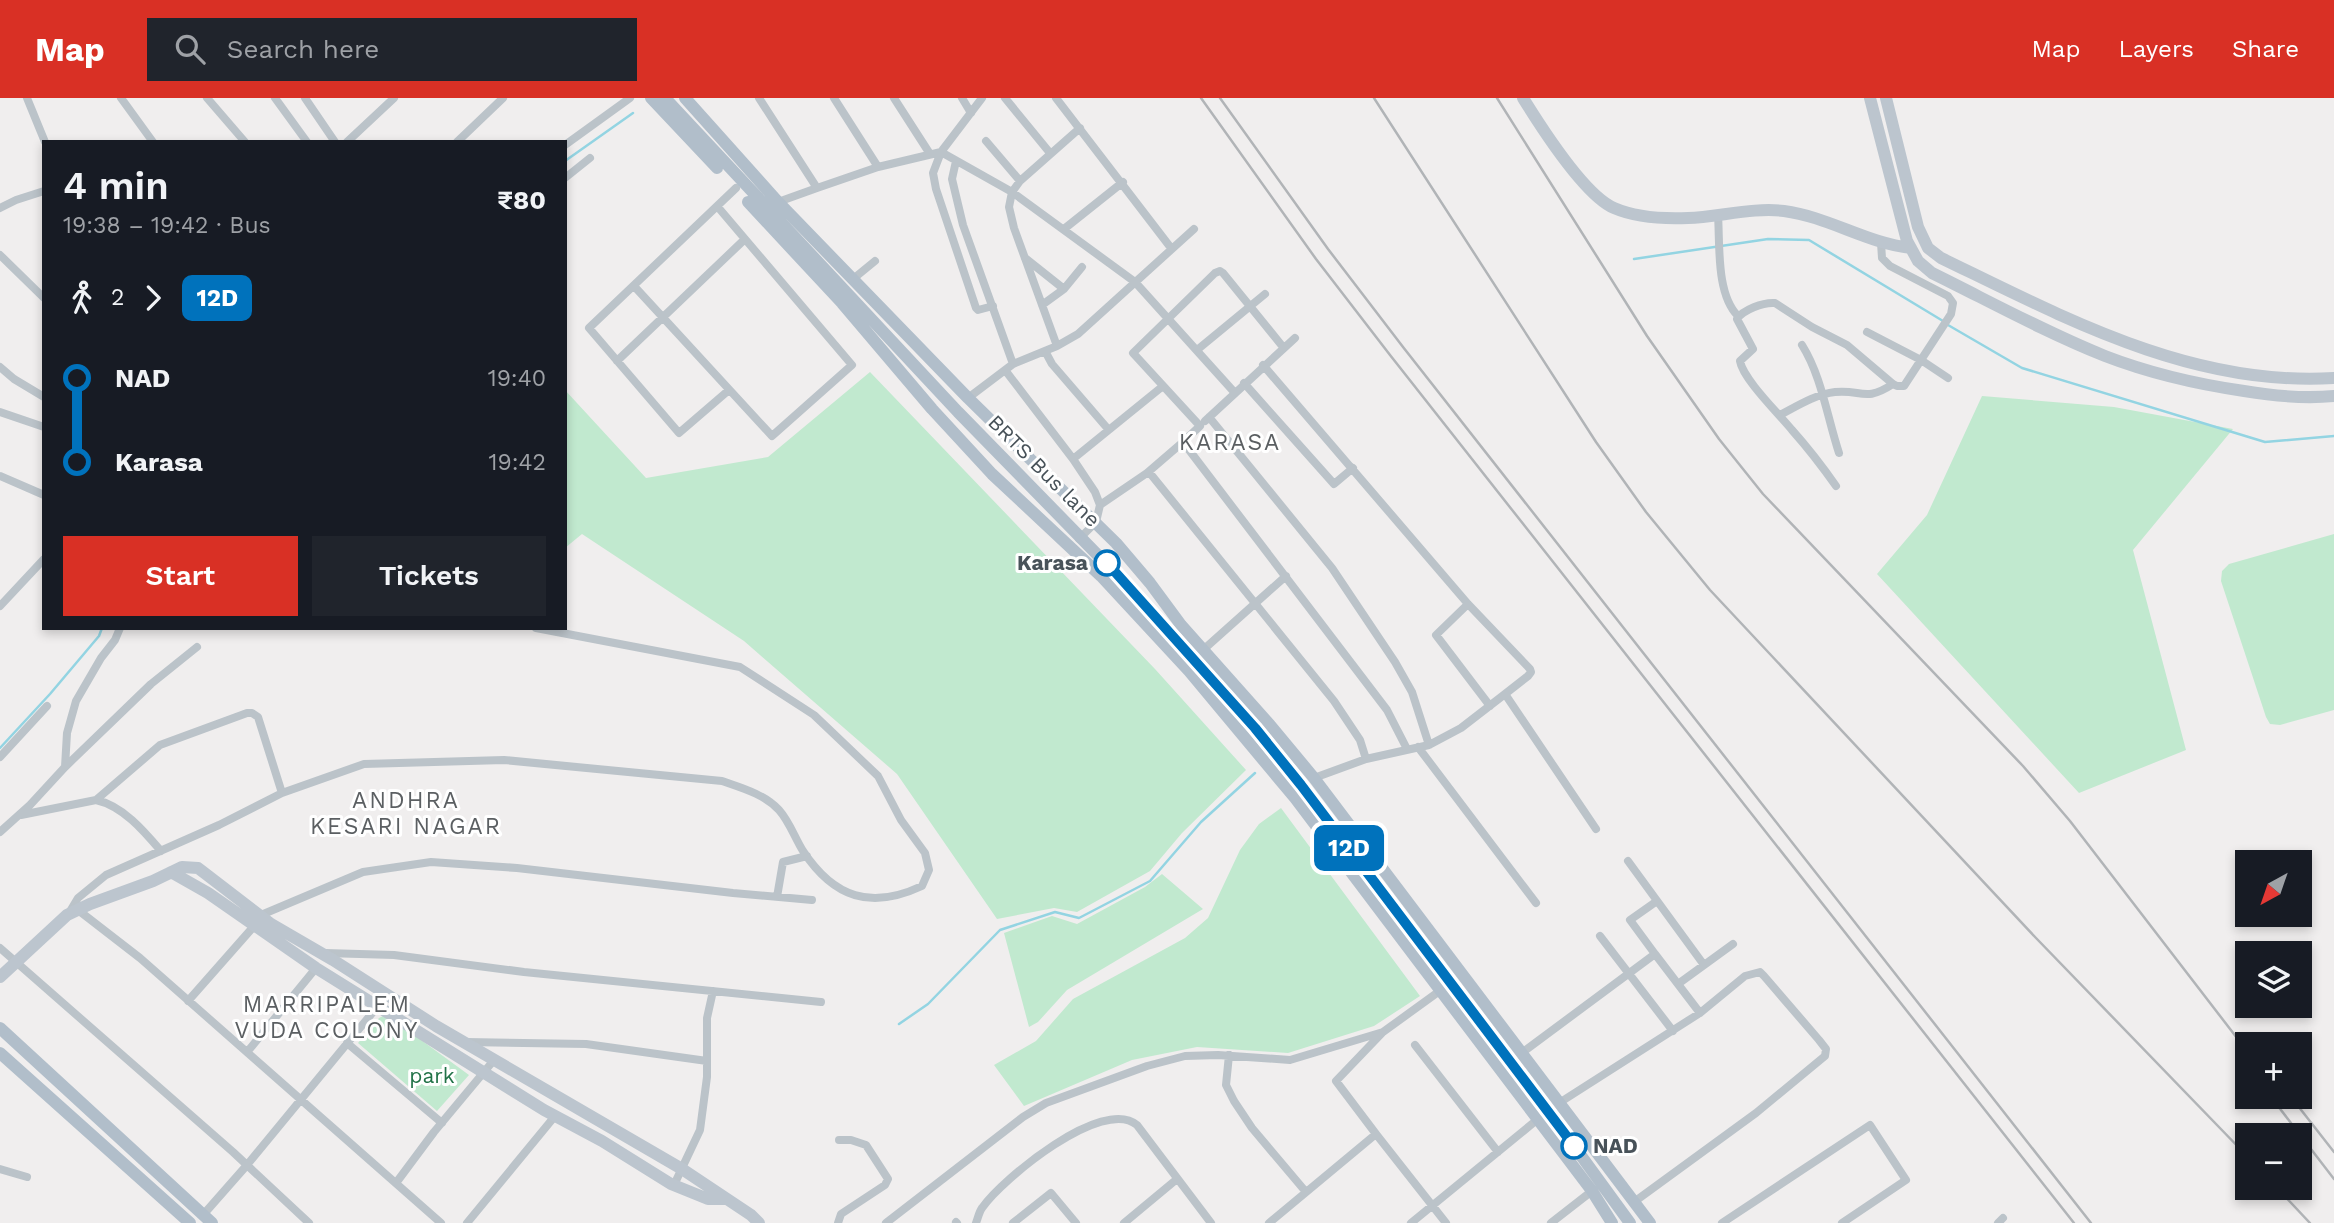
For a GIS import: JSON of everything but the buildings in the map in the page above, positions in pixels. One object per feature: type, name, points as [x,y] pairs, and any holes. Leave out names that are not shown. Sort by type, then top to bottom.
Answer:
[{"type":"main road","points":[[651,98],[842,303],[932,409],[992,474],[1101,576],[1189,671],[1275,773],[1592,1191],[1612,1223]]},
{"type":"main road","name":"BRTS Bus lane","points":[[665,98],[958,412],[1125,583],[1217,685],[1293,775],[1630,1223]]},
{"type":"main road","points":[[685,98],[778,202],[968,398],[1096,522],[1150,583],[1181,625],[1314,778],[1650,1223]]},
{"type":"main road","points":[[0,1028],[207,1219]]},
{"type":"main road","points":[[0,1053],[190,1223]]},
{"type":"street","points":[[27,98],[44,140]]},
{"type":"street","points":[[121,98],[152,140]]},
{"type":"street","points":[[207,98],[243,140]]},
{"type":"street","points":[[275,98],[306,140]]},
{"type":"street","points":[[305,98],[334,140]]},
{"type":"street","points":[[349,140],[394,98]]},
{"type":"street","points":[[459,140],[503,98]]},
{"type":"street","points":[[567,144],[630,98]]},
{"type":"street","points":[[759,98],[817,188]]},
{"type":"street","points":[[834,98],[878,167]]},
{"type":"street","points":[[894,98],[930,155]]},
{"type":"street","points":[[962,98],[971,113]]},
{"type":"street","points":[[982,98],[971,113],[949,157],[933,173],[976,308],[986,308]]},
{"type":"street","points":[[1005,98],[1050,153]]},
{"type":"street","points":[[1056,98],[1171,248]]},
{"type":"street","points":[[1523,98],[1574,170],[1595,195],[1611,207],[1627,213],[1657,218],[1779,211],[1811,215],[1881,243],[1911,248]]},
{"type":"street","points":[[1870,98],[1911,248],[1918,261],[1932,273],[2029,322],[2131,365],[2216,387],[2299,397],[2334,396]]},
{"type":"street","points":[[1886,98],[1918,227],[1928,248],[1941,258],[2082,326],[2158,354],[2197,365],[2255,376],[2334,378]]},
{"type":"street","points":[[1057,346],[1023,257],[1009,207],[1012,192],[1020,181],[1080,128]]},
{"type":"street","points":[[986,141],[1020,181]]},
{"type":"street","points":[[778,202],[878,167],[930,155],[949,157],[1012,192],[1135,282],[1235,393]]},
{"type":"street","points":[[949,157],[963,225],[1005,370],[1073,458],[1095,492],[1100,505],[1096,522],[1071,547]]},
{"type":"street","points":[[567,176],[590,158]]},
{"type":"street","points":[[1064,229],[1123,182]]},
{"type":"street","points":[[729,390],[679,433],[589,328],[736,188]]},
{"type":"street","points":[[0,208],[42,192]]},
{"type":"street","points":[[634,286],[772,436],[852,365],[717,206]]},
{"type":"street","points":[[1718,215],[1721,275],[1732,311],[1738,316]]},
{"type":"street","points":[[968,398],[1005,370],[1078,334],[1194,229]]},
{"type":"street","points":[[617,361],[745,239]]},
{"type":"street","points":[[1738,316],[1762,304],[1775,303],[1847,345],[1893,384],[1904,386],[1951,314],[1953,303],[1948,296],[1890,266],[1882,258],[1881,243]]},
{"type":"street","points":[[0,255],[42,296]]},
{"type":"street","points":[[1023,257],[1064,289]]},
{"type":"street","points":[[853,279],[875,261]]},
{"type":"street","points":[[1042,305],[1064,289],[1082,267]]},
{"type":"street","points":[[1200,426],[1133,353],[1220,271],[1283,347]]},
{"type":"street","points":[[1197,350],[1265,294]]},
{"type":"street","points":[[1738,316],[1737,322],[1753,349],[1740,361],[1741,366],[1753,385],[1836,486]]},
{"type":"street","points":[[1867,332],[1921,359],[1948,378]]},
{"type":"street","points":[[1100,505],[1149,472],[1295,338]]},
{"type":"street","points":[[1802,345],[1816,372],[1839,453]]},
{"type":"street","points":[[1045,351],[1052,364],[1108,429]]},
{"type":"street","points":[[1263,365],[1468,604],[1530,668],[1531,673],[1461,728],[1429,745],[1366,759],[1314,778]]},
{"type":"street","points":[[0,367],[42,396]]},
{"type":"street","points":[[1244,383],[1334,484],[1353,468]]},
{"type":"street","points":[[1780,415],[1822,395],[1837,391],[1870,395],[1893,384]]},
{"type":"street","points":[[1073,458],[1163,386]]},
{"type":"street","points":[[0,412],[42,426]]},
{"type":"street","points":[[1209,417],[1332,568],[1388,651],[1412,692],[1429,745]]},
{"type":"street","points":[[1183,442],[1387,710],[1407,749]]},
{"type":"street","points":[[1149,472],[1334,701],[1360,740],[1366,759]]},
{"type":"street","points":[[0,476],[42,494]]},
{"type":"street","points":[[0,606],[42,561]]},
{"type":"street","points":[[1203,650],[1286,576]]},
{"type":"street","points":[[1468,604],[1436,635],[1490,706]]},
{"type":"street","points":[[65,767],[67,733],[76,701],[101,658],[116,640],[119,630]]},
{"type":"street","points":[[73,913],[78,898],[106,875],[282,793],[364,764],[504,760],[722,781],[754,792],[779,810],[818,872],[838,889],[868,898],[887,899],[922,886],[929,870],[925,853],[901,820],[878,776],[814,715],[740,667],[546,630]]},
{"type":"street","points":[[0,832],[151,684],[197,647]]},
{"type":"street","points":[[1505,694],[1596,829]]},
{"type":"street","points":[[0,757],[47,706]]},
{"type":"street","points":[[96,800],[160,746],[247,713],[258,717],[282,793]]},
{"type":"street","points":[[1418,747],[1536,903]]},
{"type":"street","points":[[18,816],[96,800],[108,803],[142,829],[161,851]]},
{"type":"street","points":[[778,897],[783,862],[807,856]]},
{"type":"street","points":[[1628,861],[1704,965]]},
{"type":"street","points":[[188,1001],[258,920],[363,872],[431,862],[517,868],[812,900]]},
{"type":"street","points":[[0,976],[45,934],[73,913],[182,867],[198,868],[316,968],[378,1007],[555,1116],[674,1185],[708,1199],[725,1199]]},
{"type":"street","points":[[1657,901],[1630,920],[1700,1013]]},
{"type":"street","points":[[73,913],[140,958],[441,1223]]},
{"type":"street","points":[[258,920],[322,953],[494,1060],[682,1169],[759,1223]]},
{"type":"street","points":[[1600,936],[1673,1031]]},
{"type":"street","points":[[1678,984],[1733,944]]},
{"type":"street","points":[[0,948],[247,1165],[309,1223]]},
{"type":"street","points":[[322,953],[394,955],[524,972],[821,1002]]},
{"type":"street","points":[[1523,1052],[1655,954]]},
{"type":"street","points":[[247,1051],[316,968]]},
{"type":"street","points":[[1559,1103],[1700,1013],[1745,976],[1760,972],[1826,1049],[1826,1055],[1756,1113],[1634,1202]]},
{"type":"street","points":[[1441,990],[1383,1032],[1336,1080],[1446,1223]]},
{"type":"street","points":[[674,1185],[700,1130],[707,1077],[707,1018],[713,991]]},
{"type":"street","points":[[207,1219],[247,1165],[387,995]]},
{"type":"street","points":[[886,1223],[1023,1117],[1046,1103],[1147,1066],[1185,1056],[1229,1055],[1290,1060],[1383,1032]]},
{"type":"street","points":[[466,1042],[586,1044],[707,1061]]},
{"type":"street","points":[[347,1044],[442,1123]]},
{"type":"street","points":[[1415,1045],[1498,1152]]},
{"type":"street","points":[[1229,1055],[1226,1085],[1234,1101],[1252,1128],[1306,1192]]},
{"type":"street","points":[[396,1183],[494,1060]]},
{"type":"street","points":[[467,1223],[555,1116]]},
{"type":"street","points":[[976,1223],[980,1210],[989,1199],[1018,1171],[1059,1140],[1117,1117],[1128,1119],[1137,1125],[1211,1223]]},
{"type":"street","points":[[1411,1223],[1538,1119]]},
{"type":"street","points":[[1722,1223],[1870,1125],[1906,1180],[1842,1223]]},
{"type":"street","points":[[1269,1223],[1376,1134]]},
{"type":"street","points":[[838,1223],[841,1214],[885,1185],[888,1179],[866,1145],[851,1140],[839,1140]]},
{"type":"street","points":[[0,1169],[27,1177]]},
{"type":"street","points":[[1124,1223],[1177,1179]]},
{"type":"street","points":[[1551,1223],[1592,1191]]},
{"type":"street","points":[[1013,1223],[1051,1193],[1076,1223]]},
{"type":"green space","points":[[870,372],[1155,669],[1246,770],[1182,833],[1150,871],[1077,912],[1054,908],[997,919],[897,774],[744,641],[582,534],[567,546],[567,392],[646,478],[768,457]]},
{"type":"green space","points":[[1982,396],[2114,407],[2233,429],[2133,550],[2186,750],[2079,793],[1877,574],[1927,515]]},
{"type":"green space","points":[[2334,534],[2334,710],[2280,725],[2270,724],[2221,581],[2222,571],[2229,564]]},
{"type":"green space","points":[[1281,808],[1420,996],[1374,1026],[1288,1053],[1197,1047],[1132,1060],[1024,1106],[994,1065],[1036,1041],[1073,999],[1185,938],[1208,918],[1240,850],[1259,824]]},
{"type":"green space","points":[[1162,874],[1203,909],[1067,990],[1038,1022],[1029,1027],[1004,933],[1052,916],[1077,924],[1145,887]]},
{"type":"green space","name":"park","points":[[383,1016],[406,1029],[469,1075],[437,1111],[358,1043]]},
{"type":"waterway","points":[[567,160],[633,113]]},
{"type":"waterway","points":[[1634,259],[1768,239],[1809,240],[1943,321]]},
{"type":"waterway","points":[[1948,325],[2022,368],[2265,442],[2334,436]]},
{"type":"waterway","points":[[0,748],[50,694],[101,630]]},
{"type":"waterway","points":[[899,1024],[928,1004],[1000,930],[1055,912],[1079,918],[1150,881],[1201,822],[1255,773]]},
{"type":"railway","points":[[1201,98],[1316,259],[1390,355],[2074,1223]]},
{"type":"railway","points":[[1220,98],[1328,249],[1403,347],[2091,1223]]},
{"type":"railway","points":[[1374,98],[1596,442],[1646,512],[1710,590],[2036,938],[2235,1144]]},
{"type":"railway","points":[[1497,98],[1647,336],[1719,439],[1763,494],[2023,766],[2070,821],[2235,1035]]},
{"type":"railway","points":[[2280,1109],[2334,1179]]},
{"type":"railway","points":[[2300,1109],[2334,1152]]},
{"type":"railway","points":[[2288,1200],[2310,1223]]},
{"type":"bus line","name":"12D","points":[[1107,563],[1255,728],[1301,785],[1574,1146]]},
{"type":"place","name":"Karasa","points":[[1107,563]]},
{"type":"place","name":"NAD","points":[[1574,1146]]},
{"type":"district","name":"KARASA","points":[[1230,442]]},
{"type":"district","name":"ANDHRA KESARI NAGAR","points":[[406,813]]},
{"type":"district","name":"MARRIPALEM VUDA COLONY","points":[[327,1017]]}]
